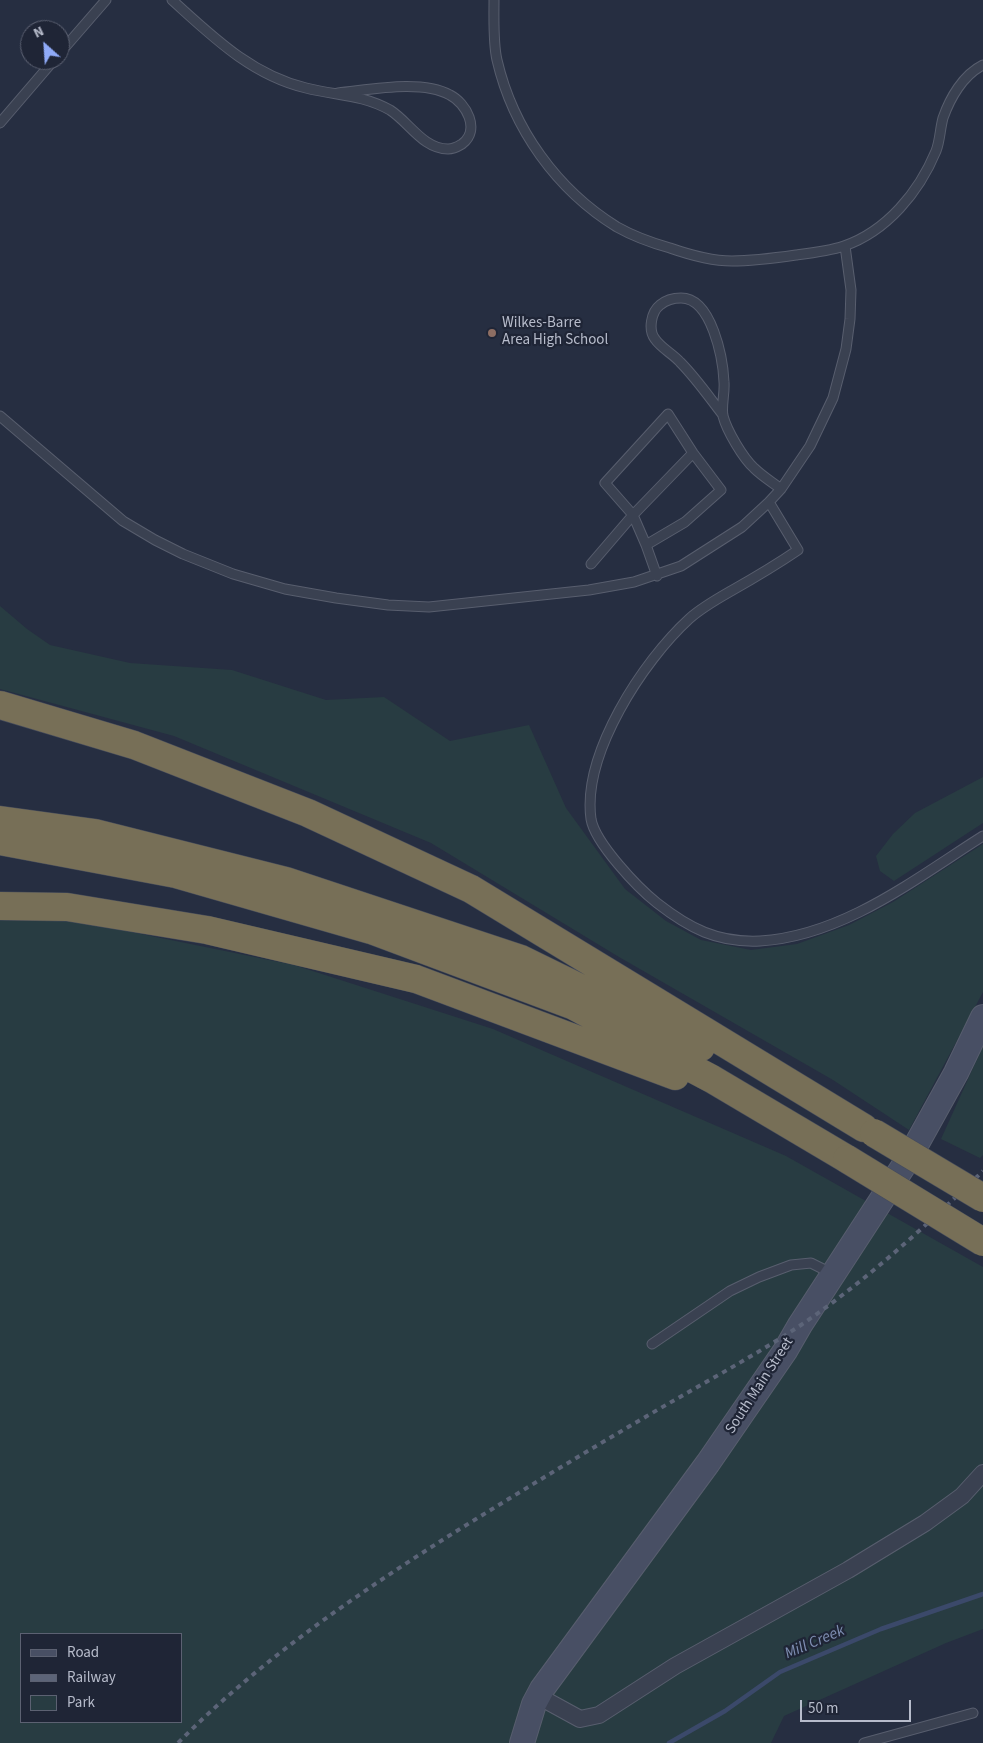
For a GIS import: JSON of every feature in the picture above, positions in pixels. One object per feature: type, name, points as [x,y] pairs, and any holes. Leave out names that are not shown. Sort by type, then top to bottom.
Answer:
[{"type":"highway","points":[[0,705],[134,745],[299,809],[471,889],[983,1198]]},
{"type":"highway","points":[[0,820],[95,833],[286,881],[521,959],[869,1130]]},
{"type":"highway","points":[[0,842],[176,874],[371,930],[574,1006],[712,1079],[983,1242]]},
{"type":"highway","points":[[0,906],[67,907],[198,929],[416,979],[683,1079],[847,1159]]},
{"type":"main road","name":"South Main Street","points":[[522,1743],[524,1732],[538,1696],[708,1464],[785,1351],[910,1156],[956,1073],[983,1017]]},
{"type":"street","points":[[538,1696],[580,1718],[599,1716],[675,1666],[848,1570],[924,1524],[962,1496],[983,1473]]},
{"type":"lane","points":[[70,41],[106,0]]},
{"type":"lane","points":[[172,0],[223,46],[247,64],[275,77],[306,88],[366,99],[391,111],[426,142],[439,149],[454,149],[465,141],[470,132],[470,118],[464,105],[450,94],[430,88],[404,87],[338,93]]},
{"type":"lane","points":[[494,0],[496,58],[508,98],[527,136],[551,171],[581,201],[618,227],[652,243],[693,256],[731,261],[776,258],[845,246],[866,235],[886,221],[908,200],[924,175],[936,150],[944,117],[955,92],[973,70],[983,66]]},
{"type":"lane","points":[[0,123],[45,70]]},
{"type":"lane","points":[[0,416],[124,521],[155,540],[183,554],[233,574],[285,589],[388,605],[429,607],[589,590],[634,582],[657,576],[681,566],[742,527],[781,489],[810,446],[825,418],[846,349],[851,290],[845,246]]},
{"type":"lane","points":[[723,415],[724,384],[717,336],[698,304],[686,298],[672,298],[658,305],[652,318],[651,329],[654,339],[680,361],[723,415],[734,440],[752,467],[781,489]]},
{"type":"lane","points":[[646,545],[685,522],[721,490],[693,453],[668,414],[605,483],[634,515],[657,576]]},
{"type":"lane","points":[[591,564],[693,453]]},
{"type":"lane","points":[[769,502],[798,550],[690,618],[640,678],[620,707],[604,742],[593,783],[591,820],[602,842],[619,866],[633,881],[674,916],[702,932],[729,939],[758,941],[808,932],[848,917],[888,896],[983,836]]},
{"type":"lane","points":[[652,1344],[730,1291],[759,1277],[791,1265],[811,1263],[833,1274]]},
{"type":"lane","points":[[864,1743],[973,1713]]},
{"type":"green space","points":[[0,606],[27,629],[50,645],[130,663],[232,670],[326,700],[384,697],[450,741],[529,725],[566,808],[625,889],[666,921],[701,940],[751,950],[797,944],[849,925],[893,902],[983,844],[983,992],[909,1130],[833,1080],[619,957],[431,843],[174,736],[0,689]]},
{"type":"green space","points":[[983,777],[983,823],[894,881],[880,871],[876,856],[893,834],[915,813]]},
{"type":"green space","points":[[0,920],[77,921],[294,965],[493,1029],[786,1156],[983,1267],[983,1629],[946,1643],[784,1716],[771,1743],[0,1743]]},
{"type":"green space","points":[[983,1046],[983,1155],[980,1158],[941,1139]]},
{"type":"waterway","name":"Mill Creek","points":[[669,1743],[725,1711],[780,1672],[881,1629],[983,1594]]},
{"type":"railway","points":[[178,1743],[209,1713],[276,1656],[382,1579],[550,1474],[763,1349],[825,1308],[895,1252],[983,1171]]},
{"type":"place","name":"Wilkes-Barre Area High School","points":[[492,333]]}]
